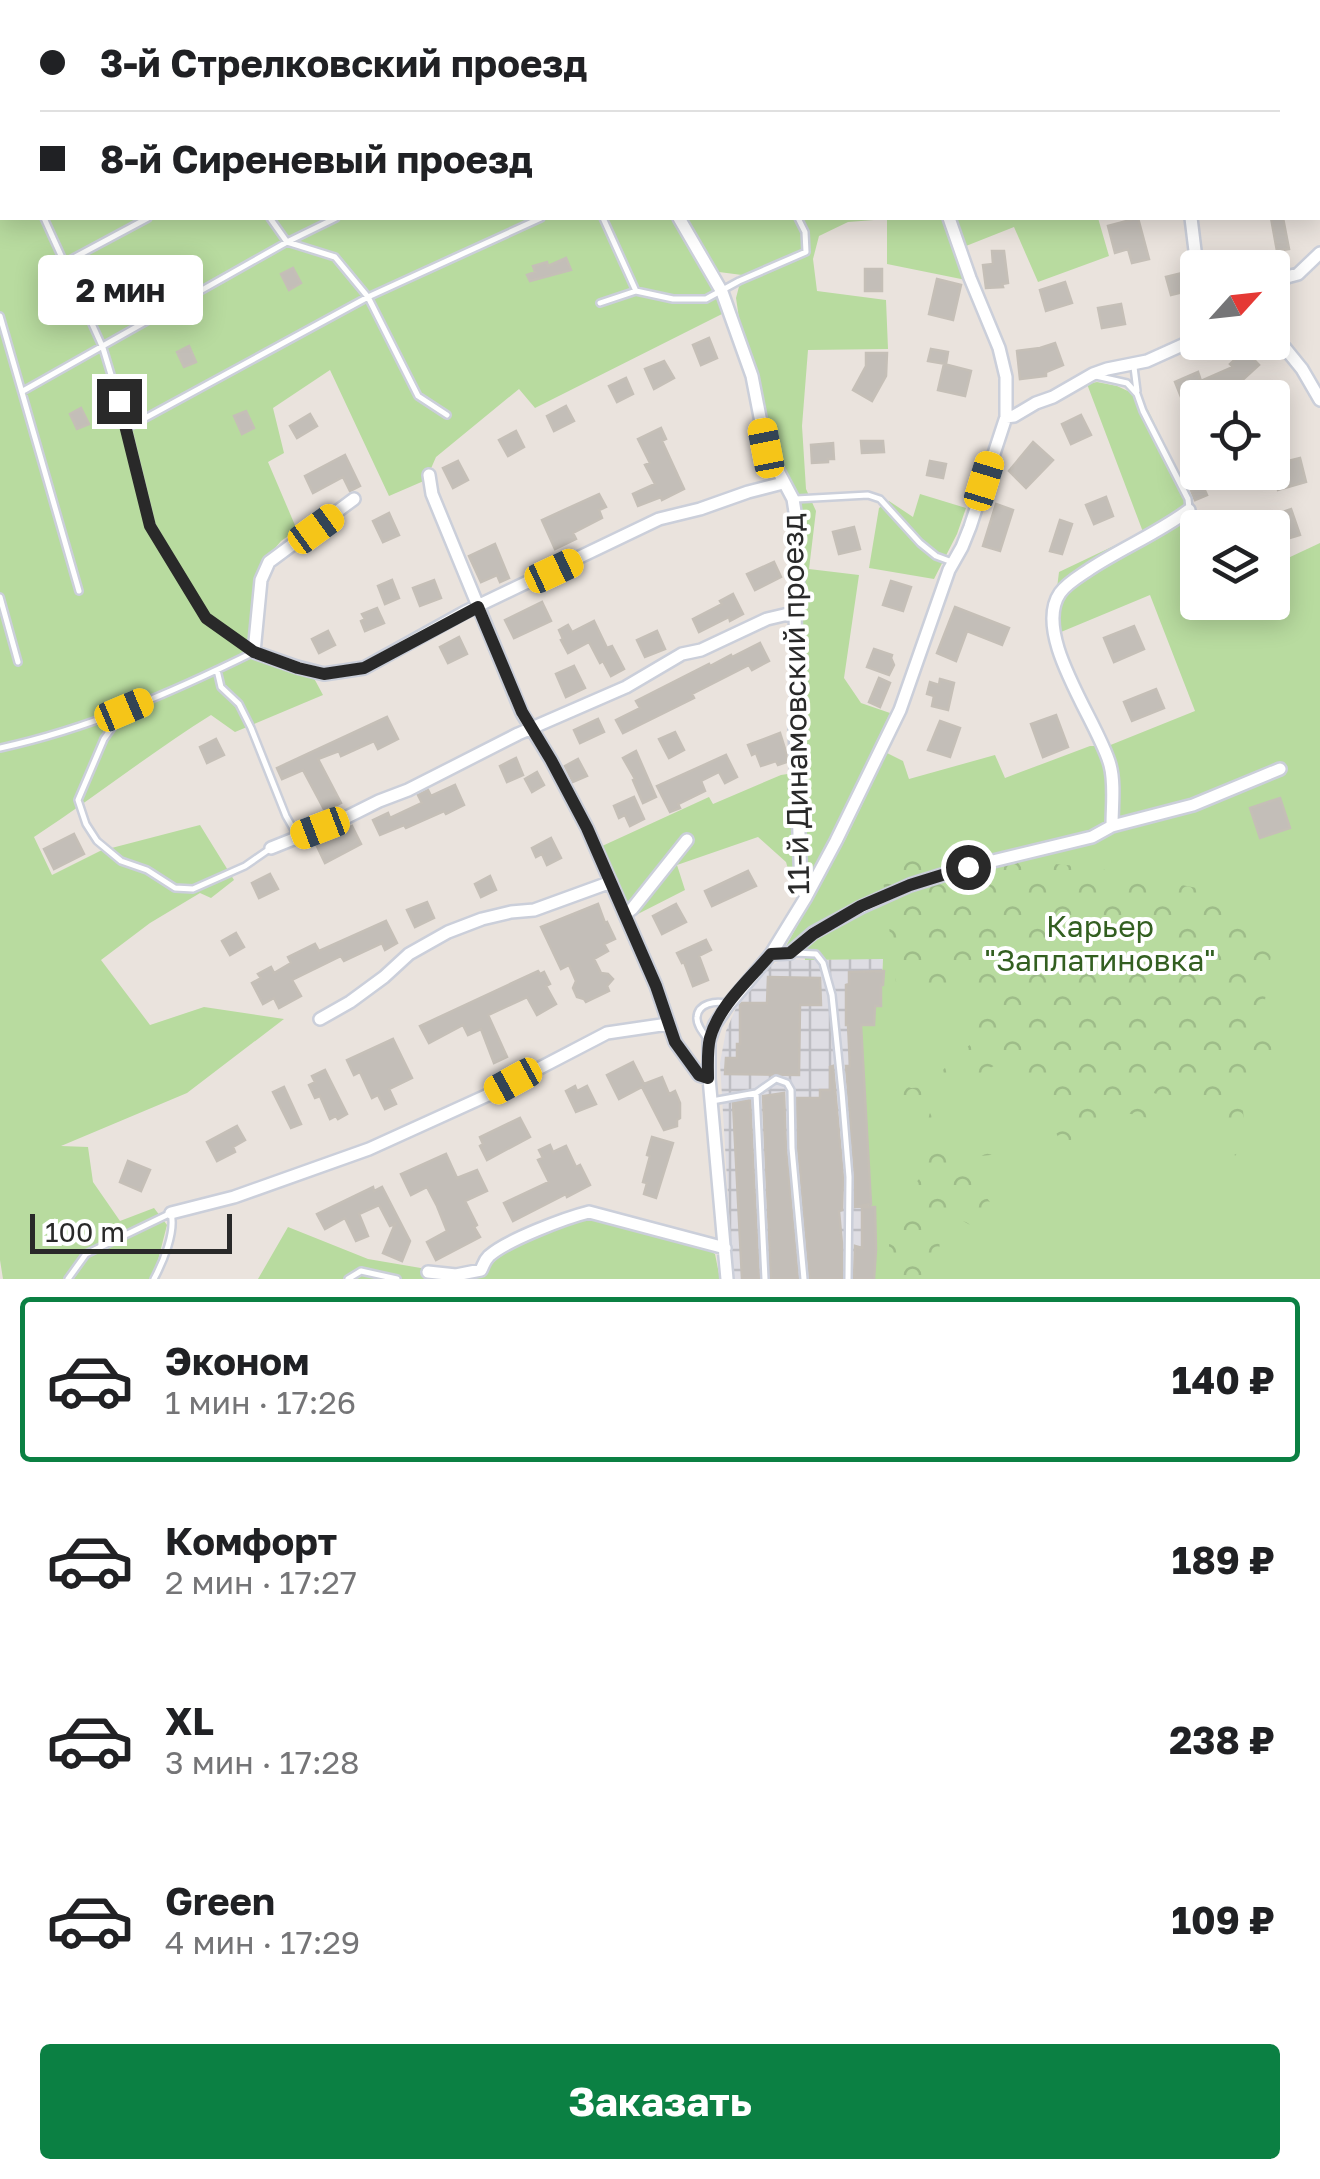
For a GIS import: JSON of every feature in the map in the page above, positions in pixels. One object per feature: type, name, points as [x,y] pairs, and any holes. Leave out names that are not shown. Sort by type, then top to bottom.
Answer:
[{"type":"street","name":"11-й Динамовский проезд","points":[[680,220],[722,292],[752,376],[766,448],[793,499],[796,518],[795,730],[801,886],[806,897],[771,954],[728,1004],[709,1041],[708,1078],[727,1279]]},
{"type":"street","points":[[806,897],[900,710],[952,562],[966,537],[1006,418],[1006,377],[999,348],[951,220]]},
{"type":"street","points":[[1191,220],[1195,250]]},
{"type":"street","points":[[1290,277],[1320,253]]},
{"type":"street","points":[[1006,418],[1093,374],[1147,361],[1180,346]]},
{"type":"street","points":[[1290,355],[1320,400]]},
{"type":"street","points":[[429,475],[432,494],[522,712],[587,828],[656,986],[675,1042],[699,1075],[708,1078]]},
{"type":"street","points":[[354,500],[270,562],[261,580],[254,652],[324,674],[364,668],[478,607],[659,519],[783,483]]},
{"type":"street","points":[[1112,826],[1112,769],[1065,672],[1053,622],[1056,606],[1059,594],[1073,581],[1180,517]]},
{"type":"street","points":[[271,848],[408,790],[626,686],[682,654],[701,650],[767,620],[795,614]]},
{"type":"street","points":[[771,954],[790,953],[813,934],[861,906],[910,885],[1193,806],[1280,768]]},
{"type":"street","points":[[625,914],[686,840]]},
{"type":"street","points":[[320,1019],[350,1002],[409,954],[448,932],[482,919],[548,906],[610,882]]},
{"type":"street","points":[[171,1213],[234,1197],[368,1149],[488,1095],[607,1034],[668,1024]]},
{"type":"street","points":[[428,1272],[484,1275],[486,1258],[504,1246],[588,1212],[725,1248]]},
{"type":"lane","points":[[0,748],[43,739],[124,710],[254,652],[206,618],[150,526],[103,348],[45,220]]},
{"type":"lane","points":[[64,264],[144,220]]},
{"type":"lane","points":[[271,220],[287,242],[335,257],[368,298],[418,396],[446,415]]},
{"type":"lane","points":[[23,391],[332,220]]},
{"type":"lane","points":[[127,428],[368,298],[538,220]]},
{"type":"lane","points":[[604,220],[636,292]]},
{"type":"lane","points":[[600,303],[636,292],[674,299],[706,299],[806,252],[805,232],[799,220]]},
{"type":"lane","points":[[0,316],[79,590]]},
{"type":"lane","points":[[1134,364],[1143,411],[1188,499],[1189,510]]},
{"type":"lane","points":[[1093,374],[1126,383],[1137,394]]},
{"type":"lane","points":[[793,499],[868,494],[880,500],[936,556],[952,562]]},
{"type":"lane","points":[[0,597],[18,662]]},
{"type":"lane","points":[[216,670],[221,686],[239,704],[251,728],[298,837]]},
{"type":"lane","points":[[124,710],[104,739],[78,800],[96,842],[121,861],[146,870],[175,888],[192,889],[246,866],[271,848]]},
{"type":"lane","points":[[790,953],[816,954],[824,964],[832,995],[849,1176],[848,1279]]},
{"type":"lane","points":[[709,1041],[696,1018],[699,1010],[719,1000],[728,1004]]},
{"type":"lane","points":[[712,1102],[756,1092],[776,1079],[787,1083],[791,1090],[804,1279]]},
{"type":"lane","points":[[756,1092],[765,1279]]},
{"type":"lane","points":[[68,1279],[86,1254],[171,1213],[173,1221],[154,1279]]},
{"type":"lane","points":[[348,1279],[362,1271],[397,1279]]},
{"type":"shaded area","points":[[785,958],[883,958],[881,1006],[874,1025],[861,1026],[871,1206],[875,1207],[874,1279],[733,1279],[720,1063],[726,1031],[748,988],[765,969]]},
{"type":"green space","points":[[0,220],[673,220],[724,313],[535,408],[519,389],[436,457],[426,480],[389,496],[330,370],[273,408],[284,453],[268,462],[297,530],[281,541],[258,569],[250,637],[263,649],[308,667],[323,695],[235,732],[211,715],[34,837],[52,875],[100,851],[200,825],[234,880],[211,898],[200,893],[150,923],[101,960],[150,1025],[204,1007],[284,1019],[187,1093],[61,1146],[88,1147],[93,1182],[120,1221],[154,1208],[167,1225],[150,1279],[3,1279]]},
{"type":"green space","points":[[686,220],[874,220],[848,222],[819,236],[813,259],[817,291],[886,300],[888,349],[808,350],[802,426],[806,489],[816,511],[809,569],[859,575],[844,678],[861,703],[890,713],[807,881],[801,730],[801,505],[772,448],[757,377],[740,325],[736,298],[742,275],[719,272]]},
{"type":"green space","points":[[887,220],[1099,220],[1109,256],[1038,282],[1014,227],[966,246],[976,276],[966,280],[887,264]]},
{"type":"green space","points":[[1087,384],[1117,386],[1130,392],[1148,410],[1180,475],[1180,490],[1187,490],[1193,502],[1193,510],[1180,510],[1180,620],[1290,620],[1290,557],[1320,543],[1320,1279],[874,1279],[875,1208],[871,1207],[861,1025],[874,1025],[875,1006],[881,1006],[883,959],[805,960],[804,950],[786,946],[846,838],[887,753],[903,761],[909,779],[995,755],[1005,778],[1090,746],[1108,746],[1195,711],[1150,595],[1061,632],[1056,596],[1059,572],[1143,532]]},
{"type":"green space","points":[[920,494],[966,508],[934,579],[869,568],[879,508],[889,501],[913,517]]},
{"type":"green space","points":[[794,773],[797,886],[793,886],[786,862],[758,837],[677,865],[685,890],[632,917],[600,847],[709,797],[713,804]]},
{"type":"green space","name":"Карьер \"Заплатиновка\"","points":[[879,849],[1090,867],[1202,889],[1274,931],[1261,1031],[1273,1037],[1272,1058],[1262,1080],[1242,1101],[1246,1140],[1235,1156],[1227,1127],[1194,1107],[1151,1092],[1159,1121],[1107,1108],[1063,1147],[1032,1084],[1003,1061],[946,1092],[928,1109],[939,1131],[938,1142],[1010,1144],[1009,1153],[962,1158],[990,1202],[979,1230],[956,1217],[938,1223],[940,1252],[921,1279],[889,1279],[889,1232],[903,1227],[901,1198],[922,1176],[923,1145],[921,1129],[900,1106],[894,1082],[911,1088],[928,1087],[972,1043],[992,1000],[896,982]]},
{"type":"green space","points":[[589,1217],[710,1251],[715,1254],[720,1279],[258,1279],[288,1227],[368,1259],[450,1273],[486,1273],[502,1255],[516,1247]]},
{"type":"building","points":[[1139,220],[1149,259],[1132,263],[1128,249],[1115,253],[1108,226]]},
{"type":"building","points":[[1271,220],[1283,220],[1289,249],[1277,250]]},
{"type":"building","points":[[992,251],[1004,251],[1008,283],[1003,287],[986,288],[983,265],[993,264]]},
{"type":"building","points":[[566,258],[571,270],[530,281],[527,275],[535,272],[533,266],[547,262],[548,266]]},
{"type":"building","points":[[293,268],[301,283],[289,290],[281,274]]},
{"type":"building","points":[[865,269],[882,269],[882,291],[865,291]]},
{"type":"building","points":[[1180,274],[1180,293],[1171,295],[1166,277]]},
{"type":"building","points":[[937,279],[961,285],[953,320],[929,314]]},
{"type":"building","points":[[1065,282],[1072,303],[1046,311],[1040,290]]},
{"type":"building","points":[[1121,304],[1125,324],[1102,328],[1098,308]]},
{"type":"building","points":[[709,338],[717,358],[701,365],[693,345]]},
{"type":"building","points":[[1055,343],[1063,365],[1046,372],[1046,376],[1020,379],[1017,351]]},
{"type":"building","points":[[189,346],[196,362],[184,367],[177,352]]},
{"type":"building","points":[[931,349],[948,352],[946,364],[928,361]]},
{"type":"building","points":[[866,353],[887,353],[886,376],[872,401],[853,390],[866,366]]},
{"type":"building","points":[[1234,360],[1254,360],[1259,365],[1243,380],[1203,380],[1233,367],[1230,364]]},
{"type":"building","points":[[664,361],[674,378],[654,389],[645,369]]},
{"type":"building","points":[[944,364],[971,371],[965,396],[938,390]]},
{"type":"building","points":[[1198,372],[1201,380],[1180,380],[1180,394],[1175,382]]},
{"type":"building","points":[[626,378],[633,394],[617,402],[609,386]]},
{"type":"building","points":[[566,406],[574,421],[554,431],[547,416]]},
{"type":"building","points":[[81,408],[89,424],[77,429],[70,414]]},
{"type":"building","points":[[246,411],[254,428],[242,434],[234,416]]},
{"type":"building","points":[[310,414],[317,426],[297,438],[290,426]]},
{"type":"building","points":[[1081,415],[1091,435],[1071,444],[1062,424]]},
{"type":"building","points":[[661,428],[666,439],[662,441],[684,489],[638,506],[633,494],[655,484],[638,439]]},
{"type":"building","points":[[516,431],[524,447],[508,456],[499,440]]},
{"type":"building","points":[[861,441],[883,441],[884,452],[862,453]]},
{"type":"building","points":[[1033,442],[1053,460],[1026,488],[1009,471]]},
{"type":"building","points":[[833,443],[834,459],[812,463],[811,445]]},
{"type":"building","points":[[345,455],[360,486],[350,491],[343,477],[313,493],[305,476]]},
{"type":"building","points":[[1300,458],[1306,482],[1290,487],[1290,460]]},
{"type":"building","points":[[458,461],[468,480],[453,488],[443,468]]},
{"type":"building","points":[[930,461],[946,464],[943,478],[927,475]]},
{"type":"building","points":[[1191,490],[1205,490],[1207,495],[1195,500]]},
{"type":"building","points":[[599,494],[606,507],[599,510],[602,518],[573,533],[576,539],[555,549],[542,520]]},
{"type":"building","points":[[1106,497],[1113,516],[1094,524],[1086,505]]},
{"type":"building","points":[[996,504],[1013,510],[1000,551],[983,546]]},
{"type":"building","points":[[1291,509],[1300,535],[1290,538],[1290,510]]},
{"type":"building","points":[[389,513],[399,535],[383,542],[373,521]]},
{"type":"building","points":[[1060,520],[1072,524],[1062,554],[1050,551]]},
{"type":"building","points":[[854,527],[860,549],[839,554],[833,532]]},
{"type":"building","points":[[495,544],[509,578],[500,582],[497,575],[481,582],[469,556]]},
{"type":"building","points":[[774,562],[781,577],[755,590],[747,574]]},
{"type":"building","points":[[392,580],[399,598],[385,604],[378,586]]},
{"type":"building","points":[[434,580],[441,598],[420,606],[413,588]]},
{"type":"building","points":[[891,581],[911,587],[903,611],[883,605]]},
{"type":"building","points":[[733,594],[743,614],[699,632],[693,619]]},
{"type":"building","points":[[542,602],[551,621],[514,638],[505,620]]},
{"type":"building","points":[[955,607],[1009,628],[1002,645],[967,631],[956,661],[937,653]]},
{"type":"building","points":[[377,608],[384,623],[365,631],[362,614]]},
{"type":"building","points":[[594,621],[607,648],[612,646],[624,669],[611,676],[589,642],[568,653],[561,640],[559,630],[568,625],[572,632]]},
{"type":"building","points":[[1134,626],[1144,649],[1114,662],[1104,638]]},
{"type":"building","points":[[328,631],[335,645],[319,653],[312,639]]},
{"type":"building","points":[[657,631],[665,649],[645,657],[637,640]]},
{"type":"building","points":[[459,637],[467,654],[448,663],[440,647]]},
{"type":"building","points":[[760,643],[769,661],[752,670],[749,665],[623,733],[616,720],[640,708],[636,701]]},
{"type":"building","points":[[874,649],[892,655],[894,665],[889,675],[867,667]]},
{"type":"building","points":[[574,666],[585,688],[566,697],[556,674]]},
{"type":"building","points":[[879,678],[890,683],[880,707],[869,702]]},
{"type":"building","points":[[940,679],[954,683],[948,710],[932,706],[934,696],[927,694],[930,682],[939,685]]},
{"type":"building","points":[[1156,689],[1164,708],[1132,721],[1124,702]]},
{"type":"building","points":[[1056,715],[1068,747],[1043,757],[1031,724]]},
{"type":"building","points":[[387,717],[398,739],[378,749],[374,741],[341,756],[339,751],[318,759],[341,803],[325,811],[303,770],[282,779],[277,768]]},
{"type":"building","points":[[598,719],[604,732],[580,743],[574,730]]},
{"type":"building","points":[[940,721],[960,728],[950,757],[928,750]]},
{"type":"building","points":[[675,732],[684,750],[669,758],[659,739]]},
{"type":"building","points":[[780,733],[787,762],[761,766],[748,745]]},
{"type":"building","points":[[216,739],[224,755],[207,763],[200,747]]},
{"type":"building","points":[[636,751],[656,797],[643,803],[623,758]]},
{"type":"building","points":[[726,755],[737,777],[725,783],[719,772],[701,781],[705,791],[670,812],[657,786]]},
{"type":"building","points":[[516,758],[523,775],[507,782],[500,766]]},
{"type":"building","points":[[578,759],[587,776],[573,782],[565,766]]},
{"type":"building","points":[[537,772],[544,785],[532,792],[525,779]]},
{"type":"building","points":[[455,785],[464,805],[380,835],[373,820],[388,813],[390,818],[422,803],[418,795],[428,790],[431,796]]},
{"type":"building","points":[[634,797],[644,819],[630,826],[625,815],[619,818],[614,806]]},
{"type":"building","points":[[1280,798],[1290,828],[1260,838],[1250,808]]},
{"type":"building","points":[[352,826],[361,844],[325,863],[316,844]]},
{"type":"building","points":[[74,834],[84,854],[54,869],[44,849]]},
{"type":"building","points":[[551,838],[561,858],[547,865],[542,854],[536,857],[532,848]]},
{"type":"building","points":[[748,871],[756,886],[712,906],[705,891]]},
{"type":"building","points":[[270,874],[278,889],[259,898],[252,883]]},
{"type":"building","points":[[490,876],[496,890],[481,897],[475,884]]},
{"type":"building","points":[[427,902],[434,918],[415,927],[407,910]]},
{"type":"building","points":[[598,904],[615,939],[604,944],[608,951],[594,959],[601,973],[613,979],[607,986],[609,991],[586,1002],[577,997],[569,965],[561,969],[541,927]]},
{"type":"building","points":[[676,904],[686,922],[662,934],[653,916]]},
{"type":"building","points":[[386,921],[397,943],[385,950],[382,943],[344,961],[341,956],[292,980],[301,996],[279,1008],[274,998],[263,1004],[252,983],[261,978],[258,974],[271,967],[274,973],[291,963],[288,957],[315,944],[319,951]]},
{"type":"building","points":[[236,933],[244,947],[230,955],[222,941]]},
{"type":"building","points":[[706,940],[711,950],[699,956],[708,980],[693,986],[677,953]]},
{"type":"building","points":[[538,971],[544,972],[550,984],[546,986],[556,1004],[537,1015],[527,997],[488,1015],[507,1057],[494,1063],[481,1029],[468,1035],[463,1025],[429,1043],[420,1026]]},
{"type":"building","points":[[884,971],[881,1006],[875,1006],[874,1025],[861,1025],[871,1204],[855,1207],[846,1066],[850,1066],[846,985],[849,972]]},
{"type":"building","points":[[768,977],[820,978],[821,1005],[800,1005],[799,1075],[725,1074],[726,1058],[737,1058],[740,1005],[767,1003]]},
{"type":"building","points":[[393,1039],[412,1078],[389,1089],[396,1104],[385,1109],[378,1095],[372,1098],[360,1072],[354,1075],[347,1060]]},
{"type":"building","points":[[633,1062],[644,1084],[662,1077],[669,1094],[675,1091],[680,1103],[677,1126],[664,1130],[642,1087],[619,1099],[607,1075]]},
{"type":"building","points":[[833,1066],[843,1177],[839,1211],[842,1279],[810,1279],[797,1098],[820,1098],[820,1090],[830,1090]]},
{"type":"building","points":[[325,1070],[347,1114],[338,1119],[330,1119],[320,1096],[315,1098],[309,1085],[315,1082],[312,1076]]},
{"type":"building","points":[[575,1086],[577,1091],[587,1086],[596,1104],[576,1112],[566,1091]]},
{"type":"building","points":[[284,1087],[301,1124],[291,1128],[273,1092]]},
{"type":"building","points":[[784,1093],[798,1279],[771,1279],[763,1096]]},
{"type":"building","points":[[750,1100],[759,1279],[742,1279],[733,1103]]},
{"type":"building","points":[[520,1118],[530,1137],[487,1160],[480,1137]]},
{"type":"building","points":[[237,1126],[245,1140],[233,1147],[235,1152],[217,1161],[207,1142]]},
{"type":"building","points":[[652,1137],[673,1143],[656,1198],[644,1194],[647,1183],[643,1182]]},
{"type":"building","points":[[550,1145],[553,1152],[566,1146],[590,1185],[513,1221],[504,1203],[549,1182],[538,1160],[543,1158],[539,1150]]},
{"type":"building","points":[[446,1154],[457,1178],[477,1170],[487,1191],[465,1201],[480,1237],[436,1260],[427,1242],[447,1231],[437,1206],[427,1187],[411,1195],[401,1174]]},
{"type":"building","points":[[128,1161],[150,1170],[141,1191],[120,1182]]},
{"type":"building","points":[[373,1187],[374,1191],[382,1187],[410,1241],[402,1261],[383,1253],[395,1224],[390,1226],[379,1205],[359,1214],[368,1236],[356,1241],[345,1218],[325,1229],[317,1214]]},
{"type":"building","points":[[862,1207],[875,1207],[874,1279],[854,1279],[855,1246],[862,1248]]},
{"type":"route","points":[[119,401],[150,526],[206,618],[254,652],[324,674],[364,668],[478,607],[522,712],[587,828],[656,986],[675,1042],[699,1075],[708,1078],[709,1041],[715,1024],[771,954],[790,953],[813,934],[861,906],[968,867]]}]
